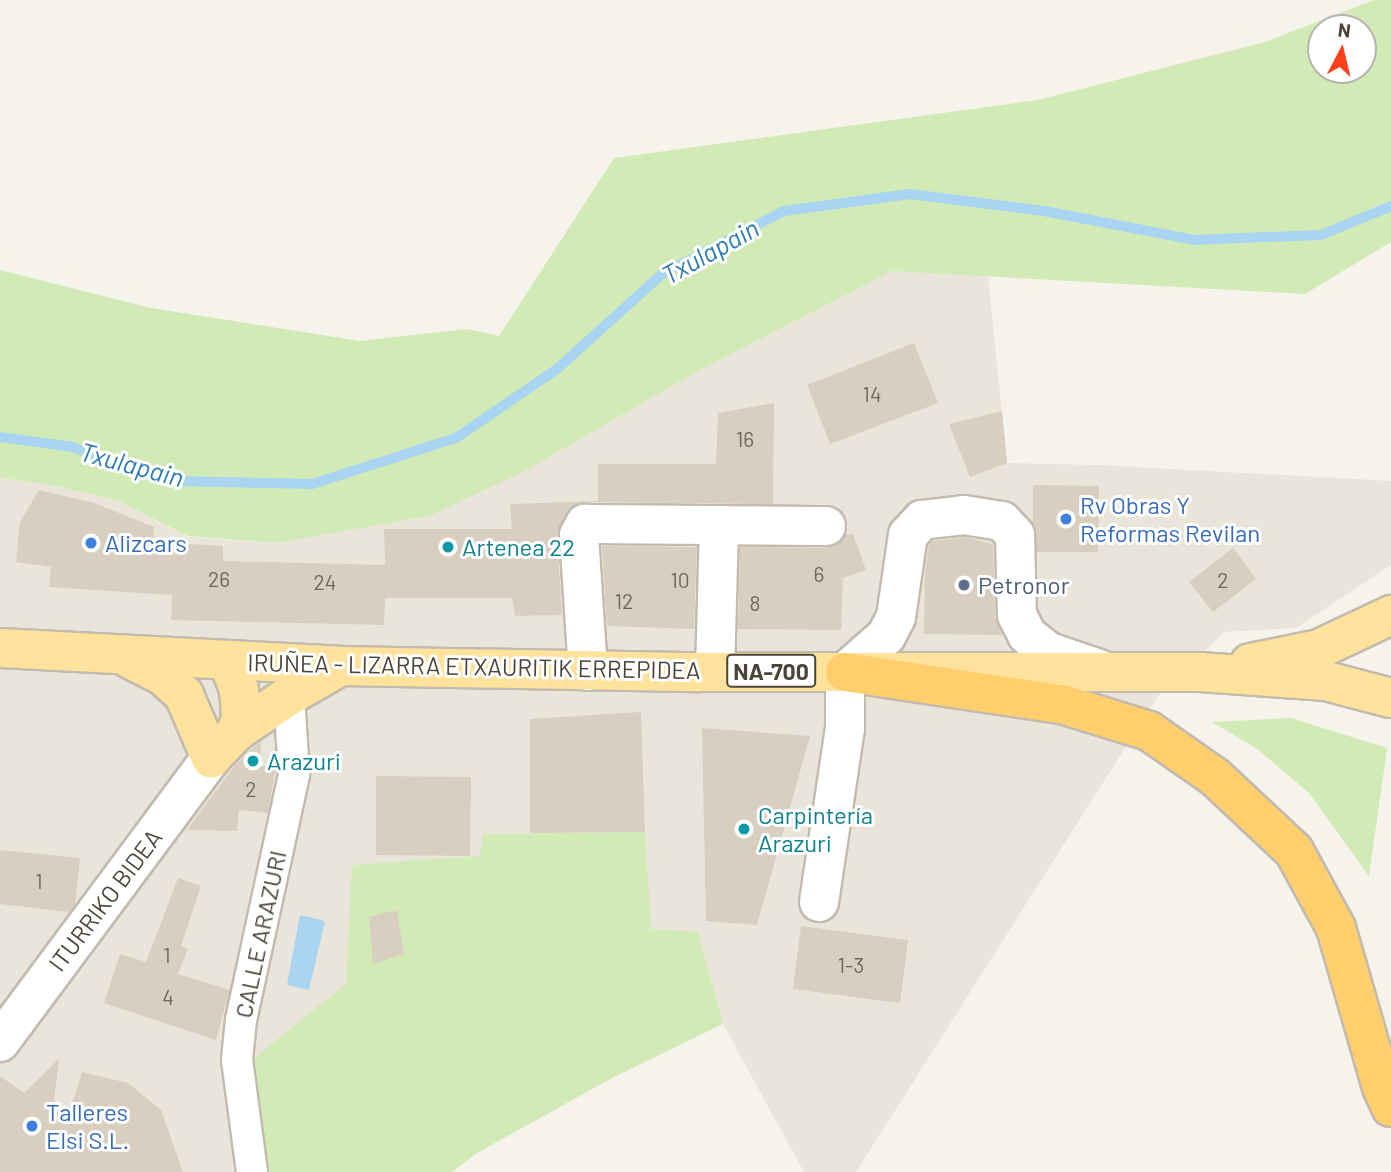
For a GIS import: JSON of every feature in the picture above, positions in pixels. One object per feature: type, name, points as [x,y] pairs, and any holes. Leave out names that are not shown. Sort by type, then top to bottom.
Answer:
[{"type":"highway","points":[[845,672],[1065,705],[1149,731],[1215,777],[1294,851],[1336,928],[1382,1087],[1391,1107]]},
{"type":"main road","name":"IRUÑEA - LIZARRA ETXAURITIK ERREPIDEA","points":[[1200,672],[1319,649],[1391,615]]},
{"type":"main road","points":[[0,637],[37,651]]},
{"type":"main road","name":"IRUÑEA - LIZARRA ETXAURITIK ERREPIDEA","points":[[0,648],[126,657],[341,666],[588,671],[1200,672],[1326,681],[1391,698]]},
{"type":"main road","points":[[126,657],[162,675],[184,695],[211,758],[237,731],[289,696],[341,666]]},
{"type":"main road","points":[[228,661],[239,689],[241,717],[237,731]]},
{"type":"street","points":[[819,902],[845,728],[845,672],[886,636],[897,617],[908,535],[922,520],[964,515],[1002,521],[1015,535],[1017,615],[1027,635],[1049,652],[1111,673]]},
{"type":"street","points":[[588,671],[579,535],[585,524],[826,526]]},
{"type":"street","points":[[715,671],[719,525]]},
{"type":"street","name":"CALLE ARAZURI","points":[[252,1172],[237,1060],[241,1020],[294,774],[289,696]]},
{"type":"street","name":"ITURRIKO BIDEA","points":[[0,1042],[211,758]]},
{"type":"shaded area","points":[[892,271],[988,275],[1007,463],[1100,465],[1391,481],[1391,565],[1296,628],[1224,632],[1158,696],[856,1172],[804,1172],[723,1024],[698,932],[266,1172],[0,1172],[0,478],[46,484],[119,501],[187,537],[276,543],[525,471],[696,372]]},
{"type":"green space","points":[[1374,0],[1391,0],[1391,242],[1305,294],[892,271],[696,372],[525,471],[429,516],[276,543],[187,536],[119,501],[46,484],[0,478],[0,270],[151,308],[360,341],[467,329],[499,336],[614,158],[1038,100],[1265,42],[1307,26],[1307,84],[1377,84],[1377,14],[1338,14]]},
{"type":"green space","points":[[1291,718],[1387,748],[1369,876],[1309,793],[1256,748],[1212,722]]},
{"type":"green space","points":[[645,832],[651,929],[698,932],[723,1024],[614,1077],[477,1153],[452,1172],[266,1172],[254,1058],[346,984],[352,865],[480,856],[483,834]]},
{"type":"water","points":[[300,915],[325,921],[309,990],[287,985]]},
{"type":"building","points":[[914,343],[938,403],[830,444],[807,385]]},
{"type":"building","points":[[774,403],[773,504],[585,502],[575,505],[566,514],[557,536],[562,615],[515,616],[512,598],[385,598],[384,625],[171,620],[172,595],[49,587],[51,567],[16,562],[20,522],[39,490],[94,503],[154,527],[153,542],[223,546],[223,561],[385,565],[384,529],[512,529],[510,504],[598,501],[598,464],[716,464],[718,413]]},
{"type":"building","points":[[1002,411],[1007,463],[970,477],[949,424]]},
{"type":"building","name":"Rv Obras Y Reformas Revilan","points":[[1033,485],[1099,486],[1098,552],[1037,552],[1033,524]]},
{"type":"building","points":[[846,534],[853,534],[866,570],[843,578],[841,630],[738,629],[740,547],[826,548],[837,545]]},
{"type":"building","name":"Petronor","points":[[964,537],[993,544],[995,616],[1002,635],[924,634],[925,573],[929,545],[933,541]]},
{"type":"building","points":[[602,546],[697,547],[694,629],[607,626]]},
{"type":"building","points":[[1233,548],[1256,579],[1213,612],[1189,582]]},
{"type":"building","points":[[641,712],[645,832],[530,833],[530,719]]},
{"type":"building","name":"Carpintería Arazuri","points":[[702,728],[810,736],[757,925],[706,921]]},
{"type":"building","points":[[261,741],[260,766],[276,767],[268,813],[239,810],[237,831],[187,830],[235,765]]},
{"type":"building","points":[[376,776],[471,777],[470,856],[376,855]]},
{"type":"building","points":[[0,850],[80,858],[75,904],[69,912],[0,904]]},
{"type":"building","points":[[178,878],[201,886],[181,946],[188,949],[178,974],[230,990],[216,1040],[104,1003],[120,954],[146,962]]},
{"type":"building","points":[[397,910],[404,954],[373,964],[369,917]]},
{"type":"building","points":[[801,926],[908,940],[900,1003],[793,989]]},
{"type":"building","points":[[59,1059],[53,1111],[69,1114],[82,1072],[128,1083],[161,1110],[183,1172],[0,1172],[0,1076],[24,1093]]},
{"type":"waterway","name":"Txulapain","points":[[0,437],[72,447],[172,481],[312,484],[456,438],[557,369],[662,274],[784,211],[910,194],[1044,211],[1194,240],[1321,235],[1391,206]]},
{"type":"place","name":"Rv Obras Y Reformas Revilan","points":[[1066,519]]},
{"type":"place","name":"Alizcars","points":[[91,543]]},
{"type":"place","name":"Artenea 22","points":[[448,547]]},
{"type":"place","name":"Petronor","points":[[964,585]]},
{"type":"place","name":"Arazuri","points":[[253,761]]},
{"type":"place","name":"Carpintería Arazuri","points":[[744,829]]},
{"type":"place","name":"Talleres Elsi S.L.","points":[[32,1126]]}]
